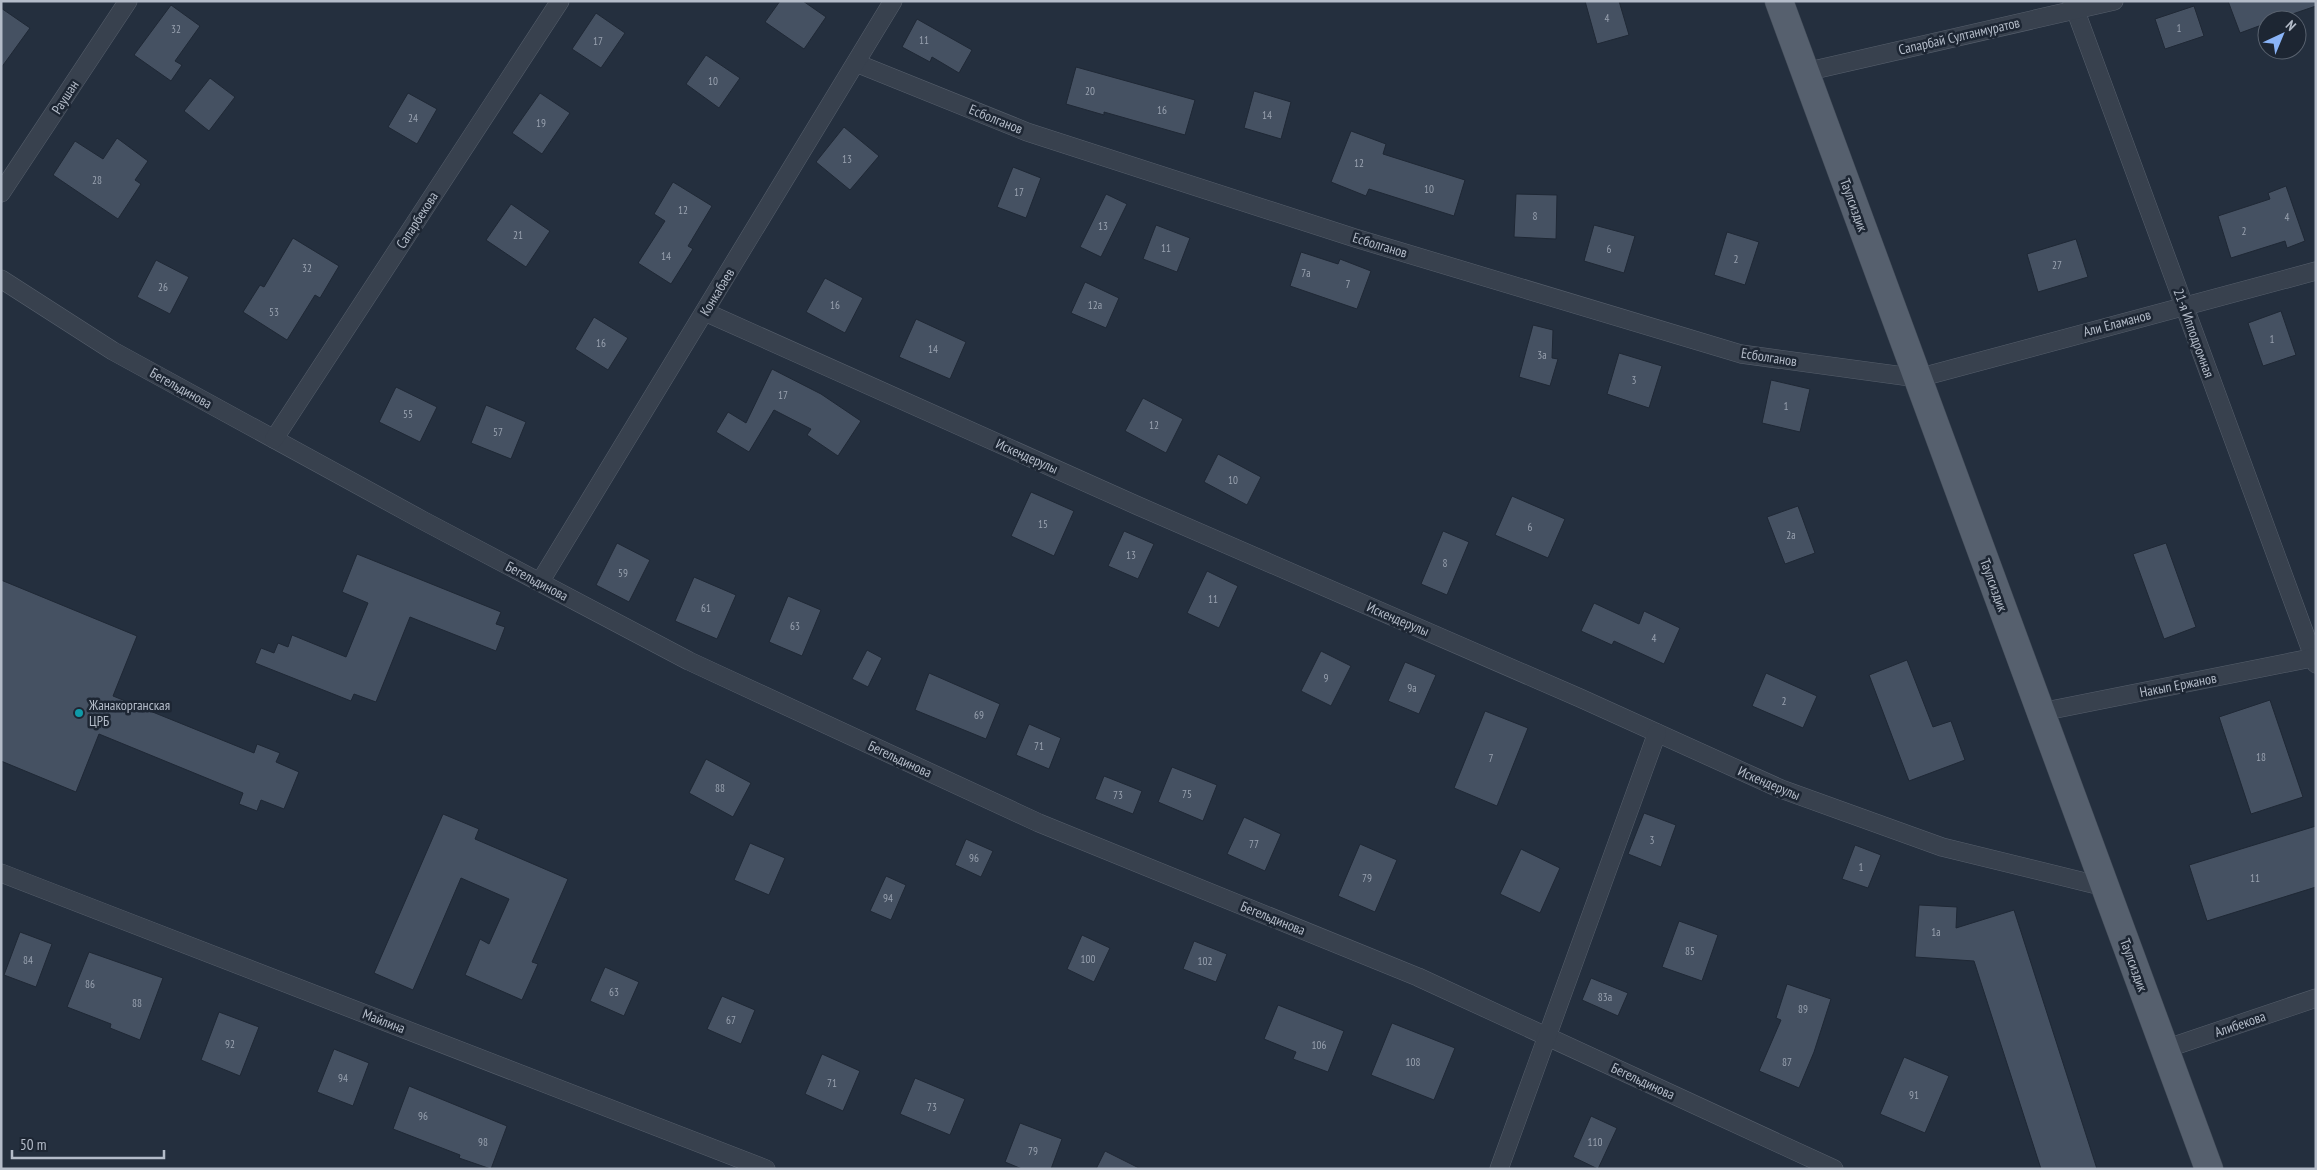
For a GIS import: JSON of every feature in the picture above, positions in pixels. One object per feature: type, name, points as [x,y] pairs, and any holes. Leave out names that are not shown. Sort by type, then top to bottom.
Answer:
[{"type":"main road","name":"Таулсиздик","points":[[1779,1],[2209,1169]]},
{"type":"street","name":"Раушан","points":[[1,193],[128,1]]},
{"type":"street","name":"Сапарбекова","points":[[274,439],[560,1]]},
{"type":"street","name":"Конкабаев","points":[[540,582],[893,1]]},
{"type":"street","name":"Сапарбай Султанмуратов","points":[[1805,72],[2074,6],[2114,1]]},
{"type":"street","name":"21-я Ипподромная","points":[[2074,6],[2315,659]]},
{"type":"street","name":"Есболганов","points":[[856,64],[1036,135],[1355,238],[1732,351],[1918,378]]},
{"type":"street","name":"Али Еламанов","points":[[1918,378],[2183,305],[2316,271]]},
{"type":"street","name":"Бегельдинова","points":[[1,279],[113,351],[689,661],[1039,823],[1418,977],[1834,1169]]},
{"type":"street","name":"Искендерулы","points":[[705,312],[1136,506],[1658,733],[1781,789],[1942,847],[2106,888]]},
{"type":"street","name":"Накып Ержанов","points":[[2041,712],[2315,659]]},
{"type":"street","points":[[1499,1169],[1658,733]]},
{"type":"street","name":"Майлина","points":[[1,873],[766,1169]]},
{"type":"street","name":"Алибекова","points":[[2165,1049],[2316,998]]},
{"type":"building","points":[[780,1],[803,1],[826,17],[804,49],[765,22]]},
{"type":"building","points":[[1585,1],[1619,1],[1629,35],[1597,44]]},
{"type":"building","points":[[2228,1],[2316,1],[2316,6],[2304,10],[2257,10],[2257,27],[2240,33]]},
{"type":"building","points":[[171,5],[200,26],[175,61],[182,65],[171,81],[134,55]]},
{"type":"building","points":[[2194,6],[2204,36],[2165,49],[2155,19]]},
{"type":"building","points":[[1,8],[30,28],[1,68]]},
{"type":"building","points":[[596,13],[625,33],[601,68],[572,49]]},
{"type":"building","points":[[917,19],[972,50],[959,73],[932,57],[930,62],[902,47]]},
{"type":"building","points":[[706,55],[740,78],[719,108],[686,84]]},
{"type":"building","points":[[1076,67],[1195,100],[1185,135],[1104,112],[1104,115],[1066,104]]},
{"type":"building","points":[[210,78],[235,97],[209,131],[184,111]]},
{"type":"building","points":[[1254,91],[1291,102],[1281,139],[1244,128]]},
{"type":"building","points":[[408,93],[437,109],[417,144],[388,127]]},
{"type":"building","points":[[540,93],[570,113],[542,154],[512,133]]},
{"type":"building","points":[[844,127],[879,156],[850,190],[816,162]]},
{"type":"building","points":[[1351,131],[1386,144],[1383,154],[1465,180],[1454,216],[1369,189],[1366,196],[1331,182]]},
{"type":"building","points":[[117,138],[148,161],[135,180],[141,184],[118,219],[53,175],[75,141],[103,159]]},
{"type":"building","points":[[1013,167],[1041,178],[1026,218],[997,207]]},
{"type":"building","points":[[673,182],[712,206],[688,246],[693,249],[671,284],[638,263],[665,221],[654,214]]},
{"type":"building","points":[[2286,186],[2305,241],[2287,248],[2285,241],[2231,258],[2218,216],[2270,199],[2268,193]]},
{"type":"building","points":[[1106,194],[1127,204],[1101,257],[1080,247]]},
{"type":"building","points":[[1516,194],[1557,195],[1556,239],[1514,237]]},
{"type":"building","points":[[511,204],[550,231],[526,267],[486,240]]},
{"type":"building","points":[[1156,225],[1190,238],[1177,272],[1143,259]]},
{"type":"building","points":[[1594,225],[1635,236],[1624,273],[1584,261]]},
{"type":"building","points":[[1727,232],[1759,242],[1745,285],[1714,275]]},
{"type":"building","points":[[293,238],[339,266],[320,298],[315,295],[287,340],[243,312],[260,285],[264,287]]},
{"type":"building","points":[[2076,239],[2088,277],[2038,292],[2027,254]]},
{"type":"building","points":[[1301,252],[1338,264],[1340,259],[1371,271],[1357,309],[1290,286]]},
{"type":"building","points":[[156,260],[189,277],[170,314],[137,297]]},
{"type":"building","points":[[825,278],[863,298],[845,333],[806,312]]},
{"type":"building","points":[[1085,282],[1119,298],[1106,328],[1071,313]]},
{"type":"building","points":[[2281,311],[2296,355],[2263,366],[2248,323]]},
{"type":"building","points":[[594,317],[628,338],[608,370],[575,349]]},
{"type":"building","points":[[916,319],[966,342],[950,379],[899,357]]},
{"type":"building","points":[[1533,325],[1553,330],[1552,358],[1558,359],[1550,386],[1519,377]]},
{"type":"building","points":[[1619,353],[1662,366],[1649,408],[1607,394]]},
{"type":"building","points":[[772,369],[821,394],[861,421],[838,456],[807,435],[811,429],[774,410],[749,452],[716,432],[728,412],[746,423]]},
{"type":"building","points":[[1771,380],[1810,389],[1800,432],[1762,423]]},
{"type":"building","points":[[396,387],[437,407],[420,442],[379,422]]},
{"type":"building","points":[[1143,398],[1183,419],[1166,453],[1125,431]]},
{"type":"building","points":[[486,405],[526,422],[511,459],[471,443]]},
{"type":"building","points":[[1218,454],[1261,477],[1247,505],[1204,482]]},
{"type":"building","points":[[1031,492],[1074,511],[1054,556],[1011,536]]},
{"type":"building","points":[[1512,496],[1565,519],[1548,558],[1495,535]]},
{"type":"building","points":[[1798,506],[1815,553],[1785,564],[1767,517]]},
{"type":"building","points":[[1124,531],[1154,544],[1138,579],[1108,566]]},
{"type":"building","points":[[1443,531],[1469,542],[1447,595],[1421,584]]},
{"type":"building","points":[[617,543],[650,560],[629,602],[596,585]]},
{"type":"building","points":[[2166,543],[2196,627],[2164,639],[2133,554]]},
{"type":"building","points":[[357,554],[501,612],[496,624],[505,627],[496,651],[410,617],[376,702],[354,694],[351,701],[255,663],[261,648],[274,653],[278,643],[288,647],[292,635],[346,657],[368,603],[342,592]]},
{"type":"building","points":[[1207,571],[1238,586],[1219,628],[1187,613]]},
{"type":"building","points":[[694,577],[736,595],[717,639],[675,621]]},
{"type":"building","name":"Жанакорганская ЦРБ","points":[[1,580],[137,636],[113,696],[254,753],[257,744],[280,753],[276,762],[299,772],[284,809],[261,800],[257,811],[239,804],[243,793],[99,734],[76,792],[1,761]]},
{"type":"building","points":[[788,596],[821,610],[802,656],[769,642]]},
{"type":"building","points":[[1594,603],[1639,624],[1644,611],[1680,628],[1664,664],[1614,641],[1612,645],[1581,631]]},
{"type":"building","points":[[867,650],[882,658],[868,687],[852,679]]},
{"type":"building","points":[[1321,651],[1351,666],[1331,706],[1301,691]]},
{"type":"building","points":[[1907,660],[1933,727],[1951,721],[1965,760],[1909,781],[1869,675]]},
{"type":"building","points":[[1405,662],[1436,675],[1419,714],[1388,701]]},
{"type":"building","points":[[929,673],[1000,704],[986,739],[915,710]]},
{"type":"building","points":[[1766,673],[1817,696],[1803,728],[1752,706]]},
{"type":"building","points":[[2270,700],[2303,797],[2251,814],[2219,717]]},
{"type":"building","points":[[1485,711],[1528,728],[1497,806],[1454,788]]},
{"type":"building","points":[[1029,724],[1061,738],[1049,769],[1016,755]]},
{"type":"building","points":[[706,759],[751,783],[733,817],[689,793]]},
{"type":"building","points":[[1172,767],[1217,785],[1203,821],[1158,802]]},
{"type":"building","points":[[1104,776],[1142,791],[1133,814],[1095,799]]},
{"type":"building","points":[[1644,813],[1676,825],[1661,867],[1628,854]]},
{"type":"building","points":[[443,814],[479,829],[475,839],[568,879],[532,962],[538,964],[522,1000],[465,975],[480,939],[489,944],[509,899],[461,878],[413,990],[374,973]]},
{"type":"building","points":[[1244,817],[1281,834],[1265,871],[1227,854]]},
{"type":"building","points":[[2316,826],[2316,887],[2207,921],[2189,865]]},
{"type":"building","points":[[966,839],[993,851],[981,877],[955,865]]},
{"type":"building","points":[[750,843],[785,858],[769,895],[734,880]]},
{"type":"building","points":[[1360,844],[1397,860],[1375,912],[1338,896]]},
{"type":"building","points":[[1855,845],[1881,855],[1868,888],[1842,879]]},
{"type":"building","points":[[1521,849],[1560,868],[1540,913],[1500,894]]},
{"type":"building","points":[[886,876],[906,885],[891,920],[870,911]]},
{"type":"building","points":[[1919,905],[1957,907],[1956,928],[2014,910],[2097,1169],[2041,1169],[1974,961],[1915,957]]},
{"type":"building","points":[[1679,921],[1718,935],[1702,981],[1662,967]]},
{"type":"building","points":[[20,932],[52,944],[36,987],[4,975]]},
{"type":"building","points":[[1082,935],[1110,948],[1094,982],[1067,969]]},
{"type":"building","points":[[1194,941],[1227,954],[1216,982],[1183,969]]},
{"type":"building","points":[[89,952],[163,978],[140,1040],[110,1028],[111,1024],[67,1007]]},
{"type":"building","points":[[605,967],[639,982],[624,1016],[590,1001]]},
{"type":"building","points":[[1591,978],[1628,993],[1618,1016],[1582,1000]]},
{"type":"building","points":[[1787,984],[1831,999],[1814,1052],[1799,1088],[1759,1071],[1781,1020],[1776,1018]]},
{"type":"building","points":[[722,996],[755,1010],[741,1044],[707,1029]]},
{"type":"building","points":[[1278,1005],[1344,1031],[1328,1072],[1293,1059],[1296,1052],[1264,1039]]},
{"type":"building","points":[[219,1012],[259,1027],[240,1076],[201,1060]]},
{"type":"building","points":[[1392,1023],[1455,1048],[1434,1100],[1371,1075]]},
{"type":"building","points":[[334,1049],[369,1063],[353,1106],[317,1092]]},
{"type":"building","points":[[822,1054],[860,1071],[843,1111],[805,1094]]},
{"type":"building","points":[[1904,1057],[1949,1076],[1925,1133],[1880,1114]]},
{"type":"building","points":[[915,1078],[965,1099],[950,1135],[900,1114]]},
{"type":"building","points":[[409,1086],[507,1126],[491,1169],[459,1158],[460,1155],[393,1129]]},
{"type":"building","points":[[1591,1116],[1617,1128],[1598,1169],[1573,1157]]},
{"type":"building","points":[[1020,1123],[1062,1139],[1051,1169],[1022,1169],[1005,1162]]},
{"type":"building","points":[[1105,1151],[1141,1169],[1096,1169]]},
{"type":"place","name":"Жанакорганская ЦРБ","points":[[79,713]]}]
